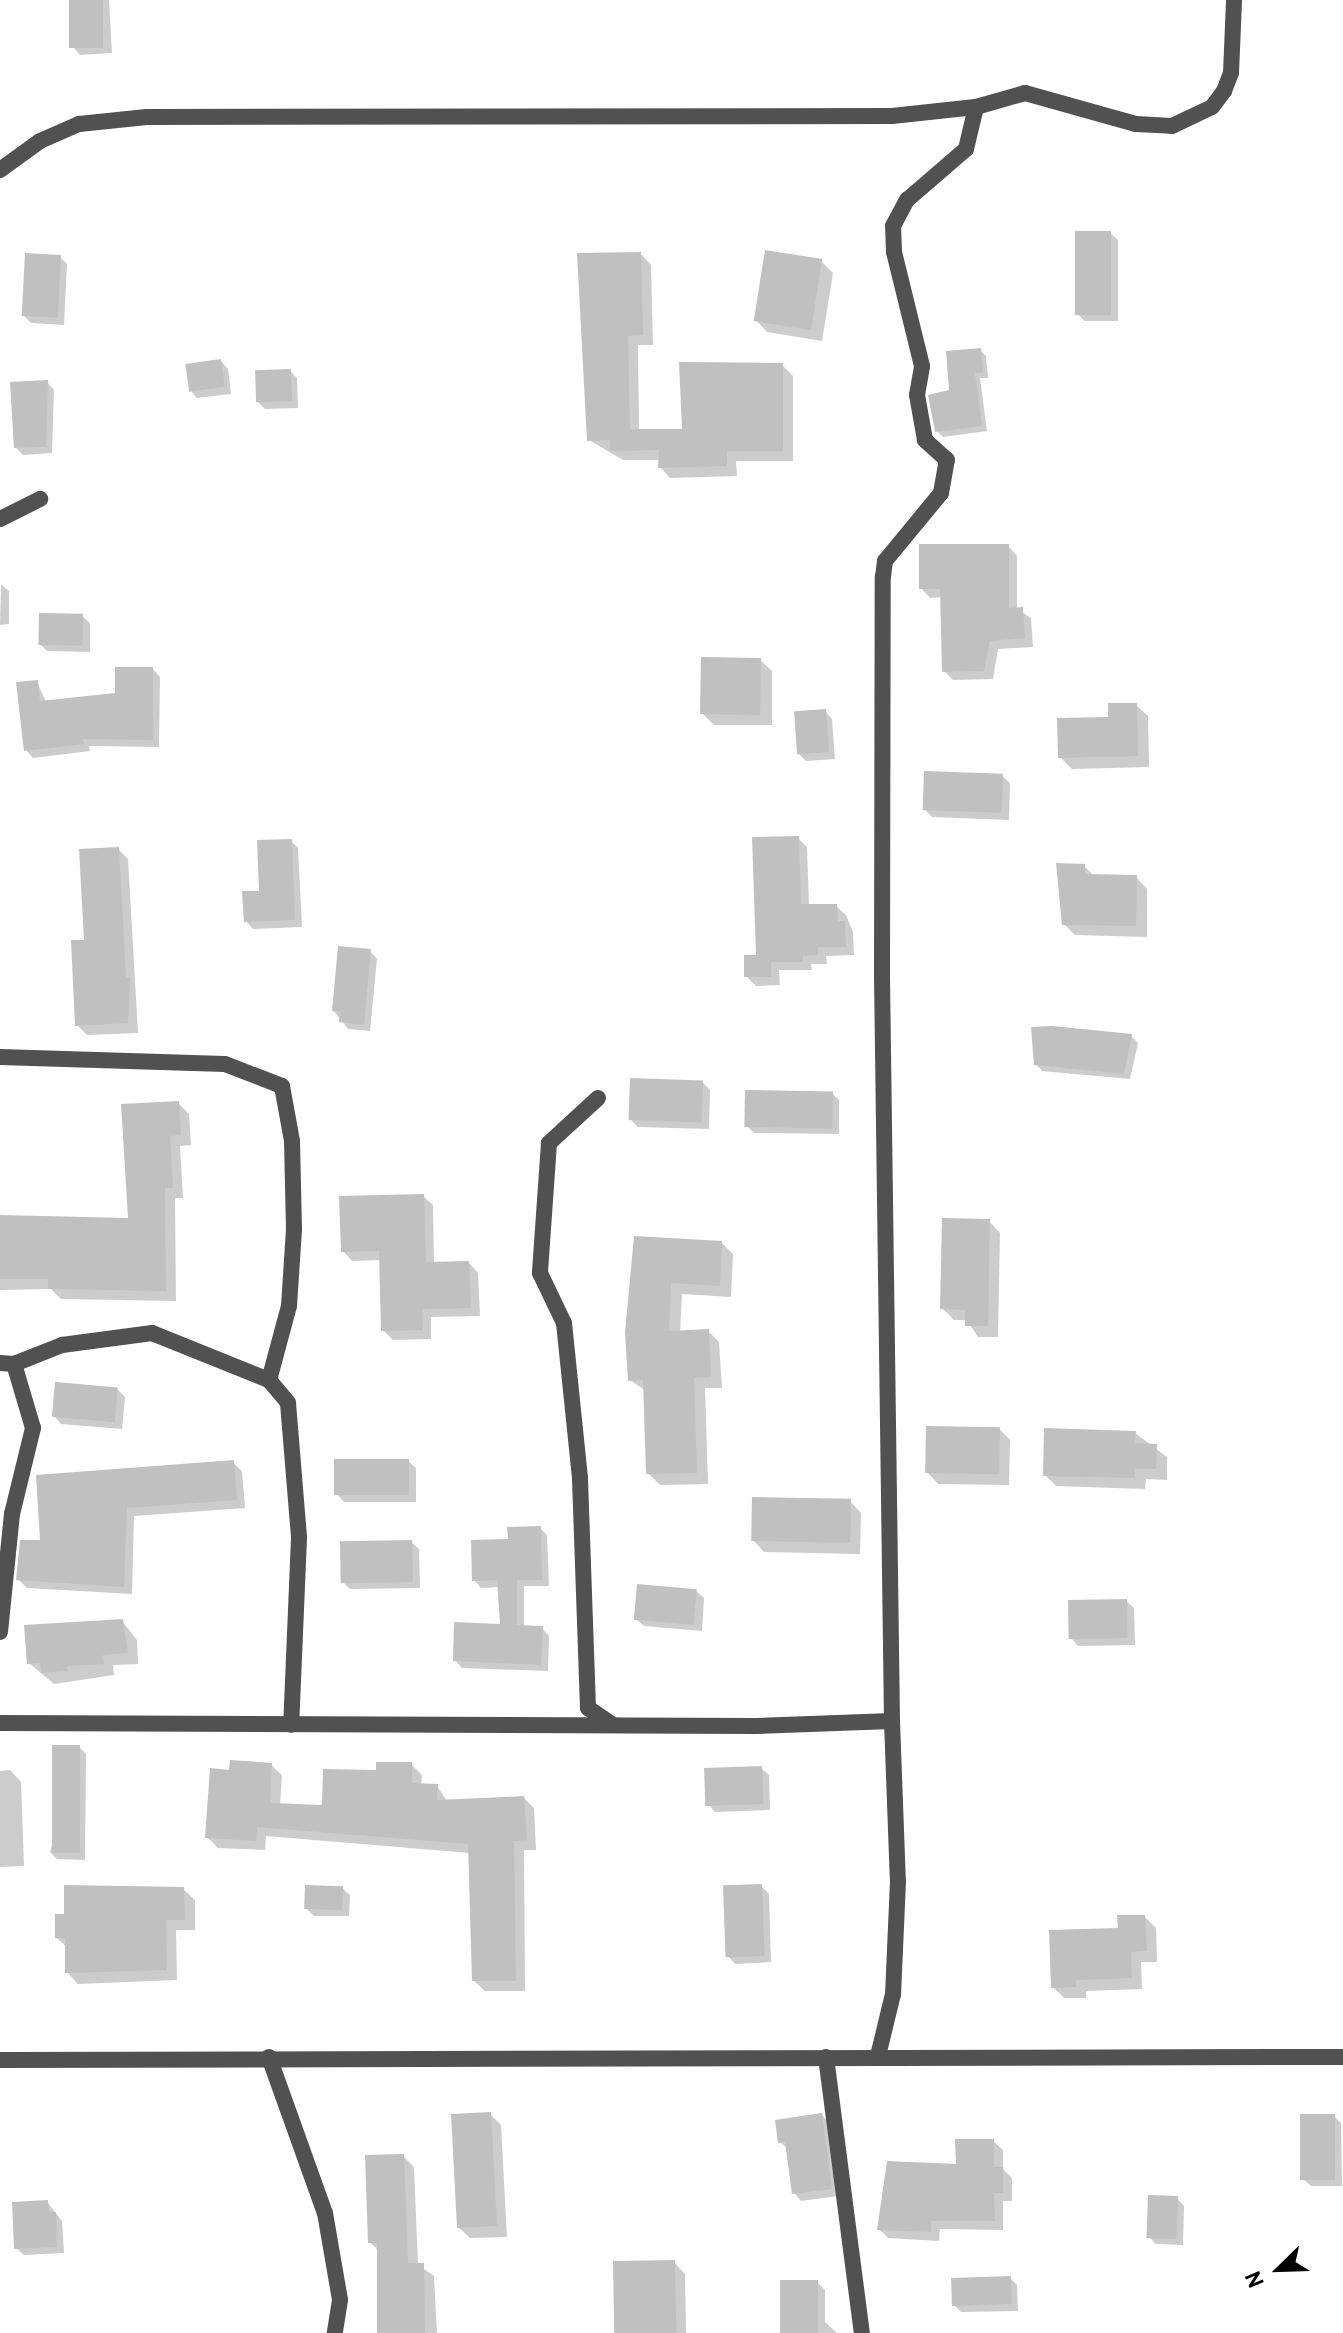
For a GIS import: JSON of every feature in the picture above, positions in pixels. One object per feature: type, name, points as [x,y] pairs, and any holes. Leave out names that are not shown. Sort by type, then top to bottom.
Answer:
[{"type":"street","points":[[0,170],[40,141],[79,124],[147,117],[892,116],[976,107],[1025,93],[1136,124],[1172,126],[1195,119],[1212,107],[1231,73],[1234,0]]},
{"type":"street","points":[[878,2056],[893,1994],[898,1881],[892,1721],[882,605],[885,561],[941,493],[947,460],[925,440],[917,395],[922,366],[894,252],[893,226],[907,200],[966,149],[976,107]]},
{"type":"street","points":[[0,519],[40,499]]},
{"type":"street","points":[[0,1057],[225,1064],[282,1086],[292,1141],[294,1229],[289,1306],[269,1380]]},
{"type":"street","points":[[598,1098],[549,1143],[540,1273],[564,1323],[580,1479],[588,1708],[615,1725]]},
{"type":"street","points":[[0,1632],[12,1514],[33,1428],[7,1363],[62,1345],[152,1333],[269,1380],[288,1403],[299,1538],[291,1725]]},
{"type":"street","points":[[0,1723],[615,1725],[892,1721]]},
{"type":"street","points":[[269,2057],[325,2213],[340,2300],[335,2333]]},
{"type":"street","points":[[826,2057],[862,2333]]},
{"type":"street","points":[[0,2060],[1343,2057]]},
{"type":"building","points":[[69,0],[103,0],[103,48],[69,48]]},
{"type":"building","points":[[1075,231],[1111,231],[1111,315],[1075,315]]},
{"type":"building","points":[[765,250],[822,259],[811,330],[754,321]]},
{"type":"building","points":[[641,252],[643,335],[628,336],[630,429],[682,429],[679,362],[783,363],[783,451],[727,451],[727,466],[658,468],[659,450],[610,451],[610,440],[587,441],[577,253]]},
{"type":"building","points":[[25,253],[61,255],[58,318],[22,316]]},
{"type":"building","points":[[981,348],[983,372],[975,373],[982,426],[935,432],[928,395],[949,390],[946,351]]},
{"type":"building","points":[[221,359],[225,387],[189,392],[185,364]]},
{"type":"building","points":[[291,369],[292,401],[256,402],[255,370]]},
{"type":"building","points":[[48,380],[46,447],[14,448],[10,382]]},
{"type":"building","points":[[919,544],[1009,544],[1009,608],[1023,607],[1025,638],[990,641],[984,671],[942,672],[940,589],[919,589]]},
{"type":"building","points":[[39,613],[83,614],[82,646],[38,645]]},
{"type":"building","points":[[701,657],[761,658],[760,715],[700,714]]},
{"type":"building","points":[[115,667],[153,667],[153,740],[83,739],[84,744],[24,751],[16,682],[38,680],[40,701],[115,693]]},
{"type":"building","points":[[1108,703],[1137,703],[1138,756],[1058,758],[1057,718],[1108,717]]},
{"type":"building","points":[[826,709],[829,752],[797,754],[794,711]]},
{"type":"building","points":[[924,771],[1003,774],[1002,813],[923,810]]},
{"type":"building","points":[[799,836],[801,904],[837,904],[838,921],[845,921],[846,947],[818,947],[818,955],[803,956],[803,962],[771,962],[771,977],[744,977],[744,955],[756,955],[752,837]]},
{"type":"building","points":[[292,839],[295,920],[244,922],[242,891],[259,891],[257,840]]},
{"type":"building","points":[[119,847],[126,978],[130,978],[128,1023],[75,1026],[71,940],[84,940],[79,849]]},
{"type":"building","points":[[1056,863],[1085,864],[1085,874],[1137,875],[1136,926],[1062,925]]},
{"type":"building","points":[[338,946],[371,949],[364,1025],[339,1022],[340,1012],[332,1011]]},
{"type":"building","points":[[1052,1026],[1132,1034],[1124,1074],[1034,1065],[1031,1027]]},
{"type":"building","points":[[630,1078],[703,1081],[701,1123],[629,1120]]},
{"type":"building","points":[[745,1090],[833,1092],[832,1129],[744,1127]]},
{"type":"building","points":[[179,1101],[181,1135],[170,1136],[173,1188],[165,1188],[166,1291],[48,1289],[48,1279],[0,1279],[0,1215],[128,1218],[121,1104]]},
{"type":"building","points":[[424,1194],[426,1262],[469,1261],[471,1308],[422,1309],[423,1330],[381,1331],[379,1251],[341,1252],[339,1196]]},
{"type":"building","points":[[942,1218],[990,1219],[988,1326],[965,1326],[965,1310],[940,1309]]},
{"type":"building","points":[[634,1236],[722,1241],[720,1286],[671,1283],[669,1331],[709,1329],[711,1377],[694,1378],[697,1473],[646,1474],[643,1380],[628,1381],[625,1333]]},
{"type":"building","points":[[55,1382],[118,1387],[115,1422],[52,1417]]},
{"type":"building","points":[[926,1426],[1000,1427],[999,1474],[925,1473]]},
{"type":"building","points":[[1044,1428],[1136,1431],[1135,1443],[1157,1444],[1156,1469],[1135,1469],[1135,1478],[1043,1476]]},
{"type":"building","points":[[334,1459],[409,1459],[409,1495],[334,1495]]},
{"type":"building","points":[[234,1460],[237,1500],[127,1508],[124,1587],[16,1580],[20,1540],[40,1540],[36,1475]]},
{"type":"building","points":[[752,1497],[851,1499],[850,1543],[751,1541]]},
{"type":"building","points":[[541,1526],[542,1580],[517,1580],[517,1625],[543,1626],[541,1665],[453,1661],[454,1622],[500,1624],[497,1580],[472,1581],[471,1540],[508,1539],[507,1527]]},
{"type":"building","points":[[412,1540],[413,1582],[341,1583],[340,1541]]},
{"type":"building","points":[[637,1584],[697,1589],[694,1625],[634,1620]]},
{"type":"building","points":[[1127,1599],[1128,1638],[1069,1639],[1068,1600]]},
{"type":"building","points":[[123,1619],[128,1653],[103,1655],[104,1664],[67,1666],[68,1671],[41,1673],[40,1663],[27,1664],[24,1625]]},
{"type":"building","points":[[52,1745],[80,1745],[80,1853],[52,1853]]},
{"type":"building","points":[[230,1760],[272,1763],[270,1803],[322,1805],[323,1769],[376,1770],[376,1762],[412,1762],[412,1783],[438,1784],[437,1800],[524,1796],[527,1840],[514,1841],[516,1981],[472,1981],[468,1844],[257,1827],[256,1841],[205,1838],[210,1768],[229,1770]]},
{"type":"building","points":[[762,1766],[763,1804],[705,1806],[704,1768]]},
{"type":"building","points":[[762,1884],[765,1956],[726,1957],[723,1885]]},
{"type":"building","points":[[64,1885],[184,1887],[185,1920],[166,1920],[167,1970],[65,1973],[65,1938],[55,1938],[55,1914],[64,1914]]},
{"type":"building","points":[[305,1885],[343,1886],[342,1910],[304,1909]]},
{"type":"building","points":[[1117,1915],[1145,1915],[1147,1951],[1131,1952],[1132,1978],[1076,1980],[1076,1987],[1051,1988],[1049,1930],[1118,1928]]},
{"type":"building","points":[[491,2112],[497,2226],[457,2228],[451,2114]]},
{"type":"building","points":[[822,2113],[832,2189],[792,2194],[785,2142],[778,2143],[775,2120]]},
{"type":"building","points":[[1300,2114],[1335,2114],[1335,2180],[1300,2180]]},
{"type":"building","points":[[955,2139],[994,2139],[994,2167],[1003,2167],[1003,2193],[994,2193],[995,2221],[931,2221],[931,2232],[877,2230],[887,2161],[956,2164]]},
{"type":"building","points":[[404,2154],[408,2263],[424,2263],[425,2333],[377,2333],[377,2243],[368,2243],[365,2155]]},
{"type":"building","points":[[1148,2195],[1178,2196],[1176,2239],[1146,2238]]},
{"type":"building","points":[[48,2200],[49,2212],[56,2212],[57,2247],[14,2249],[12,2202]]},
{"type":"building","points":[[675,2260],[676,2333],[614,2333],[613,2261]]},
{"type":"building","points":[[1011,2276],[1012,2304],[952,2306],[951,2278]]},
{"type":"building","points":[[780,2280],[818,2280],[818,2333],[780,2333]]}]
